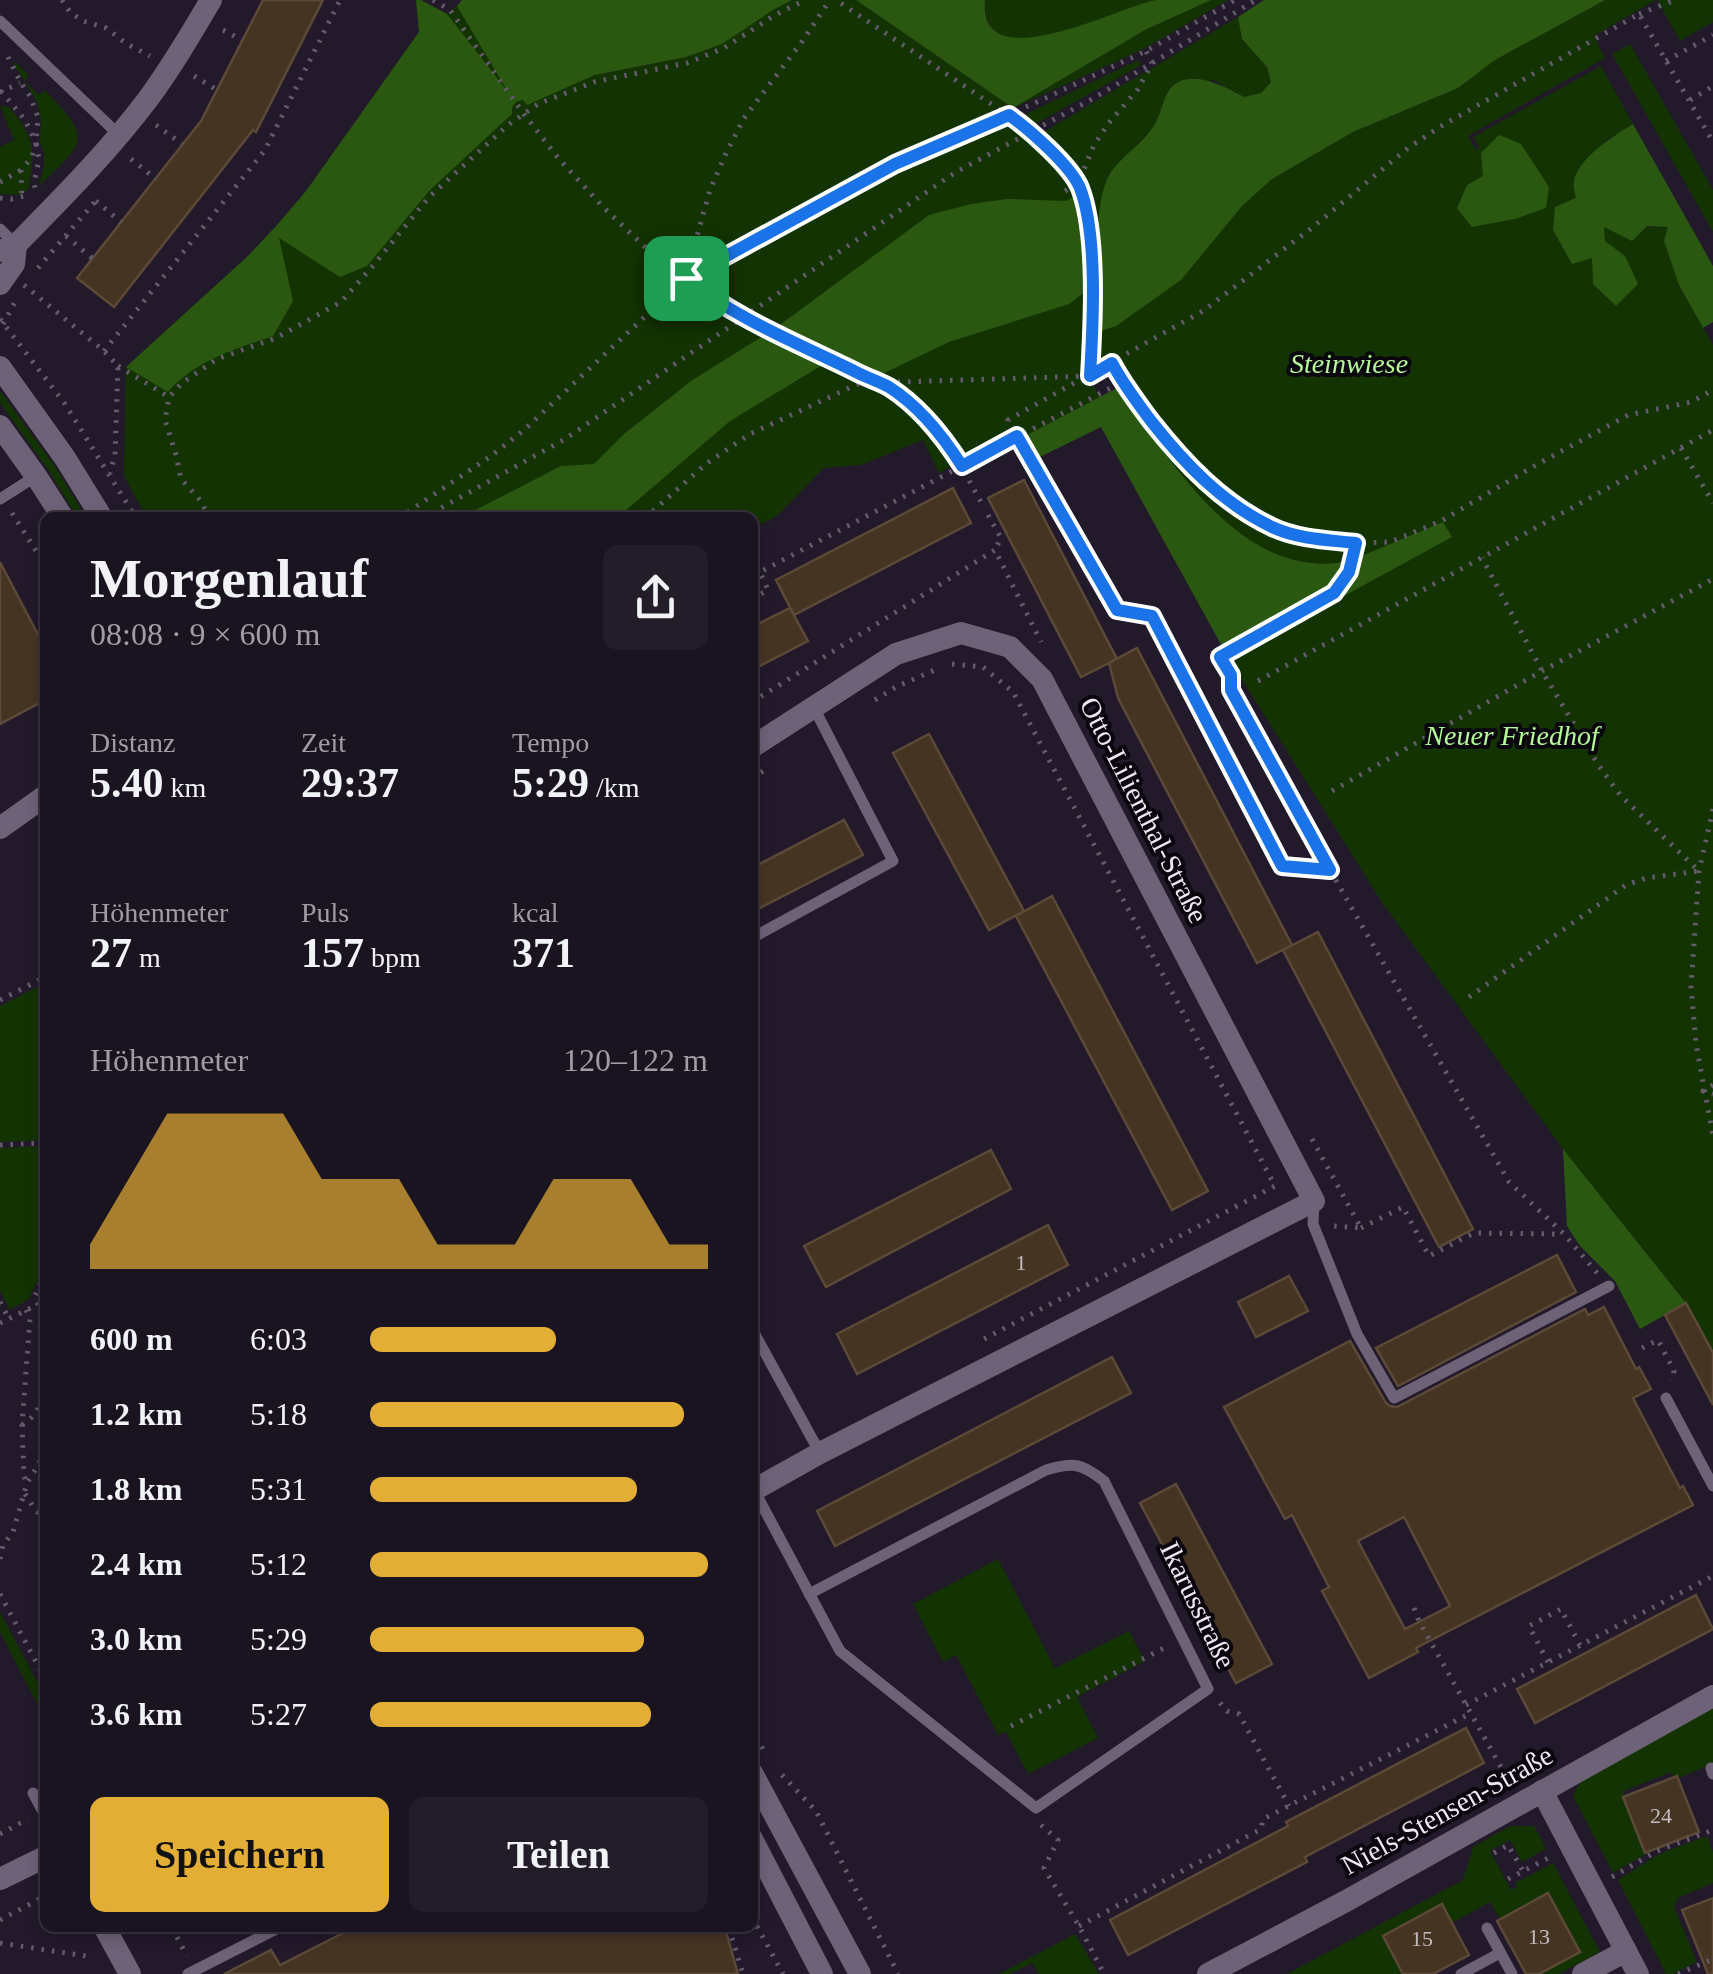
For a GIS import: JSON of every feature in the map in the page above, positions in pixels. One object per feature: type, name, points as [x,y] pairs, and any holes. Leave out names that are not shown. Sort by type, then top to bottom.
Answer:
[{"type":"street","points":[[12,284],[14,264],[5,241],[124,146],[148,99],[211,0]]},
{"type":"street","points":[[0,367],[98,512]]},
{"type":"street","points":[[0,426],[59,512]]},
{"type":"street","name":"Otto-Lilienthal-Straße","points":[[758,744],[896,654],[961,633],[1010,647],[1042,679],[1313,1213]]},
{"type":"street","points":[[0,828],[40,800]]},
{"type":"street","points":[[758,1487],[820,1453],[1313,1213]]},
{"type":"street","name":"Niels-Stensen-Straße","points":[[1208,1974],[1713,1696]]},
{"type":"street","points":[[761,1767],[860,1974]]},
{"type":"street","points":[[1531,1797],[1570,1846],[1638,1974]]},
{"type":"street","points":[[758,1851],[822,1974]]},
{"type":"street","points":[[0,1880],[40,1859]]},
{"type":"street","points":[[107,1932],[130,1974]]},
{"type":"street","points":[[1583,1974],[1626,1952]]},
{"type":"lane","points":[[0,21],[124,146]]},
{"type":"lane","points":[[1,498],[36,476]]},
{"type":"lane","points":[[758,935],[893,861],[813,706]]},
{"type":"lane","points":[[1313,1213],[1358,1334],[1394,1398],[1609,1286]]},
{"type":"lane","points":[[758,1340],[820,1453]]},
{"type":"lane","points":[[1666,1398],[1713,1486]]},
{"type":"lane","name":"Ikarusstraße","points":[[809,1594],[1046,1470],[1069,1463],[1087,1467],[1104,1481],[1208,1689],[1036,1808]]},
{"type":"lane","points":[[758,1499],[840,1651],[1036,1808]]},
{"type":"lane","points":[[33,1793],[40,1806]]},
{"type":"lane","points":[[1487,1928],[1512,1974]]},
{"type":"lane","points":[[192,1972],[270,1932]]},
{"type":"lane","points":[[1462,1974],[1500,1953]]},
{"type":"path","points":[[62,0],[83,21],[106,28],[151,57]]},
{"type":"path","points":[[104,351],[265,150],[340,0]]},
{"type":"path","points":[[433,0],[450,10],[560,160],[668,269],[745,317],[890,388],[948,443],[982,502]]},
{"type":"path","points":[[207,512],[181,479],[165,420],[169,398],[182,383],[217,359],[276,338],[341,302],[429,197],[508,124],[538,104],[594,82],[686,63],[724,48],[805,0]]},
{"type":"path","points":[[686,278],[710,190],[726,152],[744,118],[833,0],[1033,132],[1078,184],[1086,211],[1091,256],[1090,376]]},
{"type":"path","points":[[408,512],[524,430],[686,278],[895,164],[1146,51],[1234,0]]},
{"type":"path","points":[[434,512],[565,439],[956,172],[1033,132],[1256,0]]},
{"type":"path","points":[[1330,870],[1282,866],[1152,616],[1117,610],[1008,420],[1203,311],[1443,125],[1640,14],[1675,0]]},
{"type":"path","points":[[1640,14],[1713,142]]},
{"type":"path","points":[[217,27],[242,40]]},
{"type":"path","points":[[1666,61],[1713,35]]},
{"type":"path","points":[[0,182],[21,170],[32,157],[36,143],[38,117],[6,53],[17,38]]},
{"type":"path","points":[[1146,51],[1152,63]]},
{"type":"path","points":[[1065,192],[1078,184],[1094,145],[1138,89],[1152,63]]},
{"type":"path","points":[[191,75],[217,90]]},
{"type":"path","points":[[21,83],[0,92],[25,120],[36,143],[36,192],[69,190]]},
{"type":"path","points":[[1689,100],[1713,86]]},
{"type":"path","points":[[156,126],[182,144]]},
{"type":"path","points":[[124,146],[156,179]]},
{"type":"path","points":[[21,170],[22,198]]},
{"type":"path","points":[[96,201],[121,222]]},
{"type":"path","points":[[66,236],[93,259]]},
{"type":"path","points":[[12,284],[104,351],[118,366],[169,398]]},
{"type":"path","points":[[0,319],[65,404],[133,512]]},
{"type":"path","points":[[1112,363],[1176,452],[1235,505],[1275,528],[1316,539],[1356,543],[1390,542],[1441,521],[1628,415],[1691,402],[1713,390]]},
{"type":"path","points":[[110,473],[115,454],[118,366]]},
{"type":"path","points":[[652,512],[707,464],[750,434],[872,380],[1090,376]]},
{"type":"path","points":[[758,595],[768,590],[760,572],[1122,382]]},
{"type":"path","points":[[1258,681],[1713,430]]},
{"type":"path","points":[[1681,448],[1713,503]]},
{"type":"path","points":[[1,498],[40,557]]},
{"type":"path","points":[[758,698],[995,550],[1001,538],[988,515]]},
{"type":"path","points":[[1356,543],[1349,572],[1334,593],[1220,657],[1231,675],[1231,690],[1508,1182],[1564,1234],[1609,1286]]},
{"type":"path","points":[[995,550],[1042,644]]},
{"type":"path","points":[[1482,558],[1598,766],[1621,796],[1699,871]]},
{"type":"path","points":[[1332,791],[1713,579]]},
{"type":"path","points":[[868,704],[896,686],[950,663],[983,667],[1014,692],[1275,1186],[983,1340]]},
{"type":"path","points":[[758,774],[767,768]]},
{"type":"path","points":[[1713,810],[1699,871],[1691,987],[1696,1044],[1713,1136]]},
{"type":"path","points":[[1469,997],[1626,885],[1646,878],[1699,871]]},
{"type":"path","points":[[0,1000],[40,980]]},
{"type":"path","points":[[1703,1091],[1713,1085]]},
{"type":"path","points":[[1703,1091],[1713,1094]]},
{"type":"path","points":[[1304,1124],[1361,1228]]},
{"type":"path","points":[[0,1144],[40,1143]]},
{"type":"path","points":[[1313,1213],[1361,1228],[1403,1208],[1429,1256],[1474,1233],[1564,1234]]},
{"type":"path","points":[[0,1302],[8,1319]]},
{"type":"path","points":[[0,1324],[40,1304]]},
{"type":"path","points":[[26,1310],[30,1318],[22,1425],[26,1483]]},
{"type":"path","points":[[1642,1348],[1658,1340],[1674,1371]]},
{"type":"path","points":[[22,1425],[40,1406]]},
{"type":"path","points":[[0,1558],[26,1483],[40,1458]]},
{"type":"path","points":[[24,1492],[40,1514]]},
{"type":"path","points":[[1466,1705],[1713,1576]]},
{"type":"path","points":[[0,1594],[40,1670]]},
{"type":"path","points":[[1414,1608],[1466,1705],[1531,1797]]},
{"type":"path","points":[[1548,1662],[1529,1626],[1561,1610],[1580,1645]]},
{"type":"path","points":[[1011,1726],[1182,1639]]},
{"type":"path","points":[[36,1663],[40,1662]]},
{"type":"path","points":[[1208,1689],[1227,1711],[1239,1714],[1288,1806]]},
{"type":"path","points":[[1079,1926],[1262,1829],[1263,1819],[1471,1713]]},
{"type":"path","points":[[781,1774],[816,1811],[898,1974]]},
{"type":"path","points":[[1036,1808],[1040,1825],[1058,1840],[1044,1868],[1104,1974]]},
{"type":"path","points":[[0,1834],[40,1815]]},
{"type":"path","points":[[1592,1887],[1672,1844],[1713,1830]]},
{"type":"path","points":[[1494,1853],[1508,1845],[1523,1872]]},
{"type":"path","points":[[1508,1879],[1570,1846]]},
{"type":"path","points":[[0,1920],[40,1900]]},
{"type":"path","points":[[758,1927],[783,1974]]},
{"type":"path","points":[[174,1932],[192,1972]]},
{"type":"path","points":[[731,1932],[744,1974]]},
{"type":"path","points":[[0,1942],[93,1957]]},
{"type":"path","points":[[1678,1974],[1713,1959]]},
{"type":"green space","points":[[416,0],[447,14],[457,6],[516,102],[523,100],[527,104],[595,75],[686,57],[792,0],[856,0],[1024,118],[1138,60],[1141,65],[1034,125],[1042,133],[1238,17],[1242,39],[1267,67],[1271,82],[1261,93],[1244,97],[1213,80],[1170,89],[1154,127],[1109,174],[1099,212],[1097,331],[1272,179],[1353,132],[1458,88],[1495,60],[1605,0],[1656,0],[1594,36],[1605,58],[1468,136],[1476,150],[1479,148],[1473,137],[1601,66],[1633,124],[1604,142],[1592,258],[1625,256],[1604,241],[1604,226],[1669,227],[1679,285],[1713,345],[1713,1353],[1686,1303],[1563,1149],[1383,904],[1229,659],[1451,537],[1443,523],[1346,561],[1305,562],[1271,552],[1240,533],[1184,479],[1117,388],[1126,383],[1112,359],[1087,373],[1100,397],[1025,436],[1021,429],[939,473],[923,440],[861,465],[824,468],[777,516],[758,526],[758,512],[143,512],[124,476],[126,367],[277,225],[306,191],[419,32]]},
{"type":"green space","points":[[416,0],[447,14],[508,92],[457,6],[462,0],[792,0],[722,44],[686,57],[595,75],[527,105],[523,100],[516,102],[512,114],[429,191],[367,266],[340,277],[279,238],[293,301],[273,336],[204,364],[168,392],[126,367],[248,256],[306,191],[419,32]]},
{"type":"green space","points":[[856,0],[985,0],[989,24],[1003,35],[1026,38],[1054,33],[1156,0],[1211,0],[1145,30],[1013,108]]},
{"type":"green space","points":[[985,0],[1156,0],[1081,27],[1021,39],[995,32],[987,17]]},
{"type":"green space","points":[[1211,0],[1228,0],[1144,49],[1013,108],[1145,30]]},
{"type":"green space","points":[[1264,0],[1605,0],[1495,60],[1458,88],[1353,132],[1272,179],[1242,206],[1181,280],[1116,326],[1097,332],[1098,226],[1100,204],[1111,172],[1149,133],[1175,84],[1205,80],[1244,97],[1261,93],[1271,82],[1267,67],[1242,39],[1238,17]]},
{"type":"green space","points":[[1657,0],[1713,0],[1713,22],[1680,41]]},
{"type":"green space","points":[[1630,44],[1713,190],[1713,232],[1612,54]]},
{"type":"green space","points":[[13,63],[29,75],[24,81]]},
{"type":"green space","points":[[24,81],[39,95],[45,90],[70,119],[78,139],[67,158],[39,186],[44,166],[41,118]]},
{"type":"green space","points":[[0,106],[9,107],[29,136],[32,165],[28,190],[19,195],[0,194],[0,147],[14,140]]},
{"type":"green space","points":[[1633,124],[1713,266],[1713,322],[1703,328],[1679,285],[1664,241],[1668,227],[1647,226],[1632,241],[1604,227],[1605,241],[1625,256],[1638,284],[1616,306],[1593,284],[1592,258],[1572,264],[1553,230],[1555,207],[1576,198],[1574,181],[1582,164]]},
{"type":"green space","points":[[1499,135],[1521,144],[1549,187],[1546,208],[1472,227],[1457,208],[1467,185],[1483,176],[1481,153]]},
{"type":"green space","points":[[1077,195],[1086,254],[1086,291],[1069,304],[949,342],[882,374],[834,358],[730,421],[624,512],[472,512],[561,466],[594,464],[624,434],[691,381],[777,327],[929,215],[1007,199],[1066,201]]},
{"type":"green space","points":[[1117,388],[1160,448],[1211,508],[1240,533],[1271,552],[1306,562],[1343,562],[1443,522],[1452,537],[1229,659],[1101,427],[1038,458],[1025,436]]},
{"type":"green space","points":[[0,391],[83,512],[74,512],[0,403]]},
{"type":"green space","points":[[40,986],[40,1140],[0,1142],[0,1006]]},
{"type":"green space","points":[[40,1146],[40,1275],[29,1299],[10,1310],[0,1291],[0,1148]]},
{"type":"green space","points":[[1563,1149],[1686,1303],[1640,1329],[1615,1281],[1580,1246],[1567,1226]]},
{"type":"green space","points":[[998,1559],[1055,1668],[1129,1631],[1145,1661],[1077,1697],[1098,1738],[1028,1774],[1006,1732],[998,1735],[956,1655],[943,1662],[913,1604]]},
{"type":"green space","points":[[0,1612],[40,1688],[40,1709],[0,1632]]},
{"type":"green space","points":[[1713,1706],[1713,1764],[1678,1778],[1671,1772],[1624,1791],[1645,1852],[1656,1848],[1613,1873],[1573,1796],[1580,1782]]},
{"type":"green space","points":[[1510,1826],[1534,1826],[1546,1849],[1522,1862],[1510,1840],[1490,1851],[1511,1890],[1517,1887],[1515,1883],[1553,1863],[1600,1952],[1559,1974],[1539,1974],[1580,1952],[1500,1919],[1490,1902],[1452,1923],[1442,1904],[1383,1935],[1403,1974],[1287,1974],[1463,1880],[1473,1847]]},
{"type":"green space","points":[[1707,1836],[1713,1852],[1713,1883],[1678,1898],[1674,1907],[1697,1962],[1666,1974],[1618,1880],[1659,1854]]},
{"type":"green space","points":[[1075,1934],[1099,1974],[1039,1974],[1032,1963],[1010,1974],[999,1974]]},
{"type":"building","points":[[263,0],[323,0],[256,132],[253,130],[114,307],[77,278],[201,121]]},
{"type":"building","points":[[1024,480],[1117,659],[1081,677],[988,498]]},
{"type":"building","points":[[953,488],[971,523],[794,615],[776,580]]},
{"type":"building","points":[[0,562],[40,638],[40,703],[0,724]]},
{"type":"building","points":[[790,608],[808,641],[758,667],[758,624]]},
{"type":"building","points":[[1137,648],[1292,945],[1257,963],[1118,698],[1109,663]]},
{"type":"building","points":[[929,734],[1024,911],[989,930],[893,753]]},
{"type":"building","points":[[844,820],[863,855],[758,909],[758,865]]},
{"type":"building","points":[[1052,896],[1208,1191],[1172,1210],[1016,916]]},
{"type":"building","points":[[1318,932],[1473,1229],[1439,1247],[1283,950]]},
{"type":"building","points":[[991,1150],[1011,1189],[826,1287],[804,1246]]},
{"type":"building","points":[[1048,1225],[1068,1265],[857,1374],[837,1334]]},
{"type":"building","points":[[1557,1255],[1576,1292],[1398,1386],[1376,1348]]},
{"type":"building","points":[[1289,1276],[1308,1311],[1256,1337],[1238,1302]]},
{"type":"building","points":[[1686,1303],[1713,1353],[1713,1405],[1665,1315]]},
{"type":"building","points":[[1604,1307],[1636,1369],[1639,1367],[1651,1389],[1633,1398],[1680,1488],[1683,1486],[1693,1505],[1416,1648],[1418,1652],[1369,1678],[1322,1591],[1329,1587],[1292,1515],[1285,1519],[1224,1407],[1350,1341],[1386,1403],[1397,1407],[1585,1309],[1588,1315]],"holes":[[[1404,1517],[1450,1606],[1405,1629],[1358,1541]]]},
{"type":"building","points":[[1112,1357],[1131,1393],[835,1546],[817,1511]]},
{"type":"building","points":[[1176,1484],[1272,1664],[1236,1683],[1140,1503]]},
{"type":"building","points":[[1696,1595],[1713,1629],[1535,1723],[1517,1689]]},
{"type":"building","points":[[1466,1728],[1484,1763],[1305,1857],[1307,1862],[1128,1955],[1110,1920]]},
{"type":"building","points":[[1677,1776],[1699,1832],[1645,1853],[1623,1797]]},
{"type":"building","points":[[1548,1893],[1580,1952],[1539,1974],[1526,1974],[1497,1921]]},
{"type":"building","points":[[1713,1898],[1713,1974],[1708,1974],[1682,1910]]},
{"type":"building","points":[[1442,1904],[1469,1955],[1433,1974],[1403,1974],[1383,1936]]},
{"type":"building","points":[[345,1932],[726,1932],[738,1974],[224,1974],[271,1950],[280,1965]]},
{"type":"route","points":[[1009,115],[1033,132],[1078,184],[1086,211],[1092,292],[1090,376],[1112,363],[1176,452],[1235,505],[1275,528],[1316,539],[1356,543],[1349,572],[1334,593],[1220,657],[1231,675],[1231,690],[1330,870],[1282,866],[1152,616],[1117,610],[1017,436],[962,466],[930,423],[890,388],[745,317],[686,278],[895,164],[961,134],[1009,115]]},
{"type":"park label","name":"Steinwiese","points":[[1349,363]]},
{"type":"park label","name":"Neuer Friedhof","points":[[1512,735]]}]
